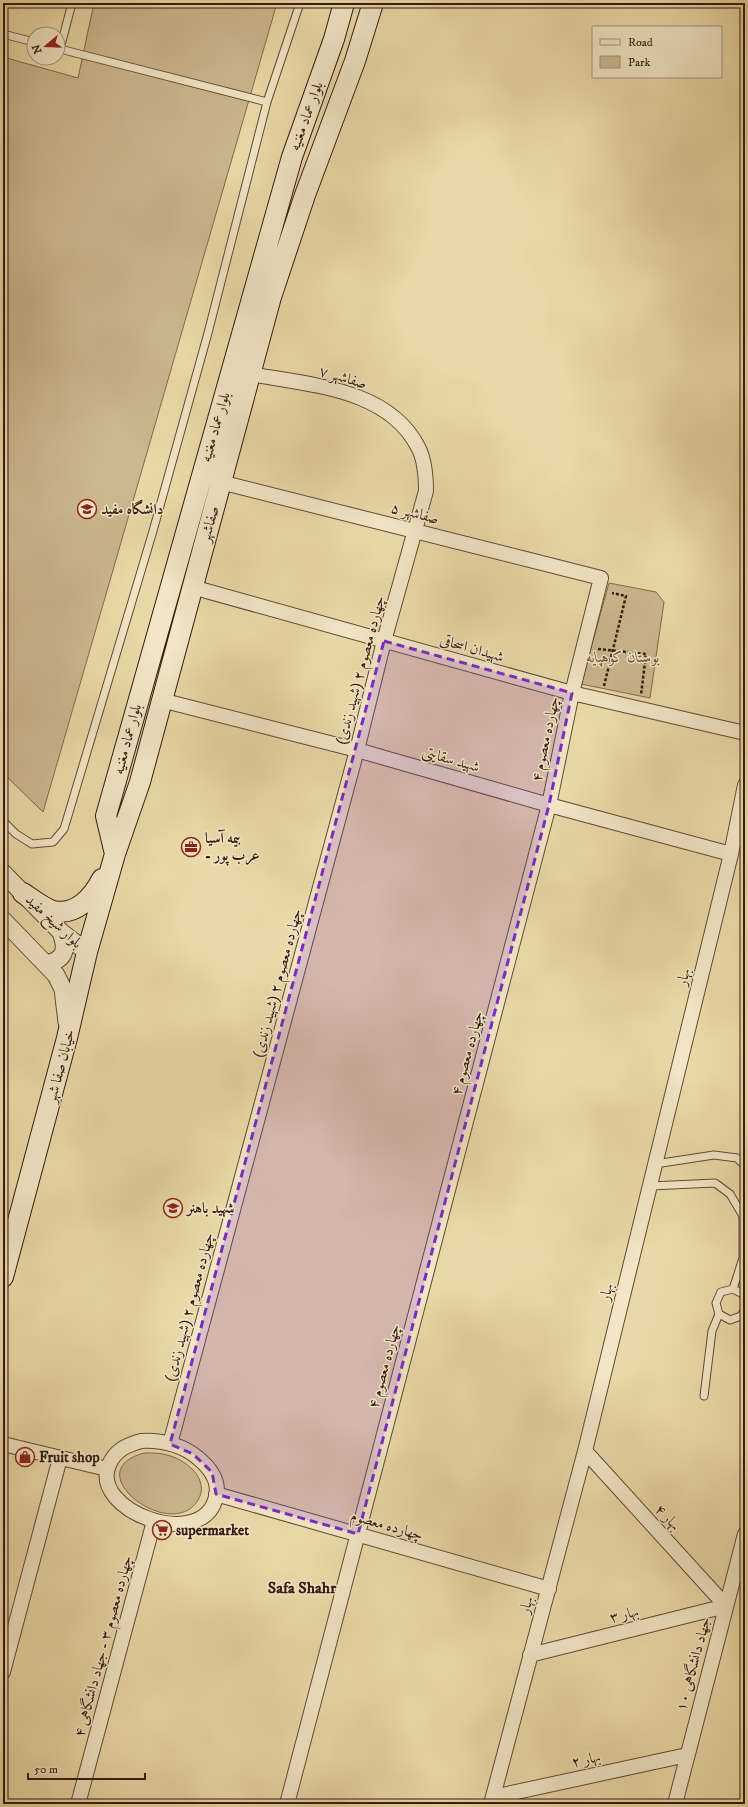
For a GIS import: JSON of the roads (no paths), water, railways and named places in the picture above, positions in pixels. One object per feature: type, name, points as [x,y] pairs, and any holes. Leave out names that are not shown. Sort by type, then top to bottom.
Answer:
[{"type":"main road","name":"بلوار عماد مغنیه","points":[[115,854],[106,816],[292,157],[334,39],[344,3]]},
{"type":"main road","name":"بلوار عماد مغنیه","points":[[305,195],[355,61],[373,3]]},
{"type":"main road","name":"صفاشهر","points":[[115,854],[140,782],[271,297],[305,195]]},
{"type":"main road","points":[[23,893],[53,911],[76,909],[88,900],[98,887],[115,854]]},
{"type":"main road","name":"خیابان صفا شهر","points":[[4,1272],[67,1038],[87,952],[115,854]]},
{"type":"street","name":"صفاشهر ۷","points":[[251,374],[344,392],[376,405],[401,424],[418,447],[426,472],[426,491],[416,530]]},
{"type":"street","name":"صفاشهر ۵","points":[[220,482],[416,530],[600,584]]},
{"type":"street","name":"چهارده معصوم ۲ (شهید زندی)","points":[[170,1444],[357,750],[384,641],[416,530]]},
{"type":"street","name":"چهارده معصوم ۴","points":[[287,1804],[549,805],[572,693],[600,584]]},
{"type":"street","name":"شهیدان اسحاقی","points":[[192,586],[572,693],[745,733]]},
{"type":"street","name":"شهید سقایتی","points":[[161,700],[357,750],[549,805],[731,854]]},
{"type":"street","name":"بهار","points":[[492,1801],[585,1452],[731,854],[745,785]]},
{"type":"street","name":"بلوار شیخ مفید","points":[[3,874],[61,932],[87,952]]},
{"type":"street","points":[[3,920],[56,974],[63,989],[66,1004],[67,1038]]},
{"type":"street","points":[[47,964],[58,959],[65,949],[61,932]]},
{"type":"street","points":[[154,1441],[170,1444],[193,1454],[206,1465],[215,1480],[216,1494],[208,1513],[194,1521],[178,1524],[154,1521],[131,1510],[113,1494],[109,1486],[107,1469],[113,1456],[131,1444],[154,1441]]},
{"type":"street","points":[[3,1444],[107,1469]]},
{"type":"street","name":"بهار ۴","points":[[585,1452],[726,1606]]},
{"type":"street","points":[[3,1672],[60,1458]]},
{"type":"street","name":"چهارده معصوم","points":[[216,1494],[549,1589]]},
{"type":"street","name":"چهارده معصوم ۳ - جهاد دانشگاهی ۴","points":[[78,1804],[154,1521]]},
{"type":"street","name":"جهاد دانشگاهی ۱۰","points":[[675,1804],[745,1534]]},
{"type":"street","name":"بهار ۳","points":[[530,1655],[726,1606]]},
{"type":"street","name":"بهار ۲","points":[[492,1801],[687,1755]]},
{"type":"lane","points":[[66,26],[72,3]]},
{"type":"lane","points":[[3,821],[16,834],[32,844],[53,842],[64,829],[153,531],[208,333],[267,102],[300,3]]},
{"type":"lane","points":[[3,34],[26,40]]},
{"type":"lane","points":[[66,51],[267,102]]},
{"type":"lane","points":[[655,1164],[714,1155],[737,1158],[745,1166]]},
{"type":"lane","points":[[650,1186],[715,1183],[730,1194],[744,1215],[743,1258],[733,1289]]},
{"type":"lane","points":[[704,1396],[712,1332],[719,1314],[716,1303],[721,1292],[733,1289],[743,1294],[745,1300]]},
{"type":"lane","points":[[719,1314],[730,1320],[741,1316],[745,1309]]},
{"type":"place","name":"دانشگاه مفید","points":[[87,509]]},
{"type":"place","name":"بیمه آسیا - عرب پور","points":[[191,847]]},
{"type":"place","name":"شهید باهنر","points":[[173,1208]]},
{"type":"place","name":"Fruit shop","points":[[25,1457]]},
{"type":"place","name":"supermarket","points":[[162,1530]]},
{"type":"district","name":"Safa Shahr","points":[[302,1587]]},
{"type":"park label","name":"بوستان کوهپایه","points":[[623,657]]}]
